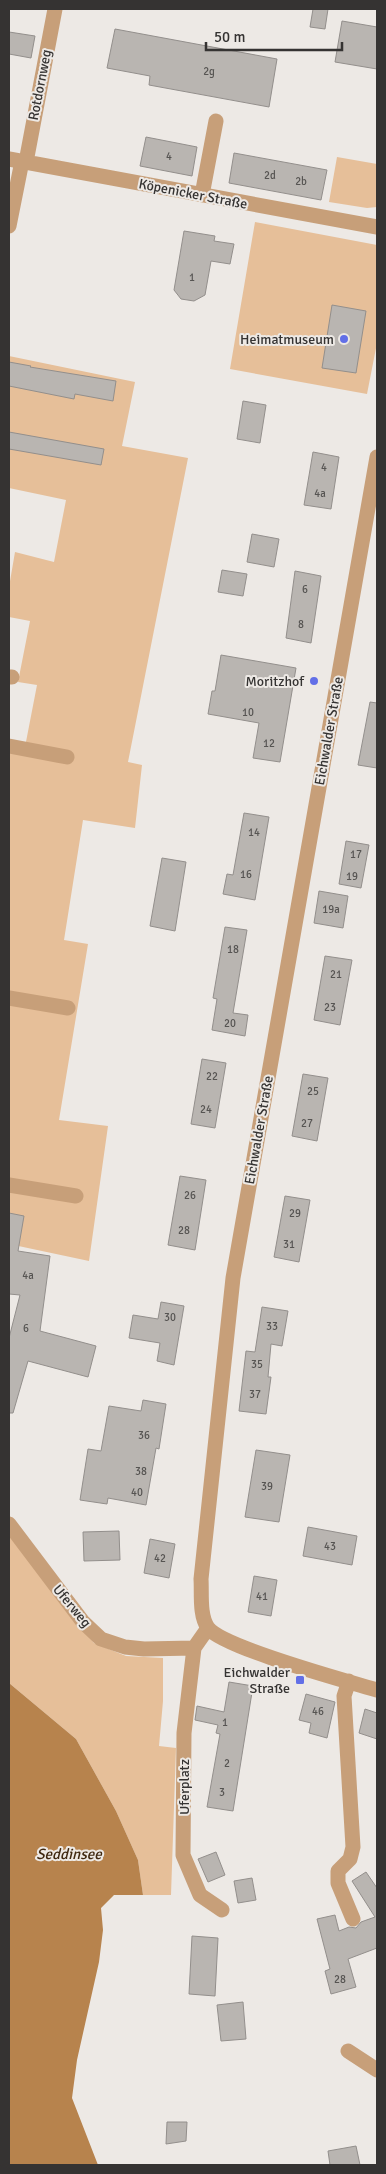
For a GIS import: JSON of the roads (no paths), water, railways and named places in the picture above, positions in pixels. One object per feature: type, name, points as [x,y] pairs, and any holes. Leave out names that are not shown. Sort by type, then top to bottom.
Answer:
[{"type":"street","name":"Rotdornweg","points":[[19,161],[55,9]]},
{"type":"street","points":[[202,195],[216,122]]},
{"type":"street","name":"Köpenicker Straße","points":[[19,161],[377,227]]},
{"type":"street","points":[[9,226],[19,161]]},
{"type":"street","name":"Eichwalder Straße","points":[[208,1628],[202,1607],[201,1579],[233,1278],[377,457]]},
{"type":"street","points":[[9,746],[67,757]]},
{"type":"street","points":[[9,998],[68,1008]]},
{"type":"street","points":[[9,1185],[76,1196]]},
{"type":"street","name":"Uferweg","points":[[9,1524],[82,1622],[101,1639],[124,1647],[144,1649],[194,1648]]},
{"type":"street","points":[[194,1648],[208,1628],[230,1643],[377,1690]]},
{"type":"street","name":"Uferplatz","points":[[194,1648],[184,1732],[182,1855],[200,1895],[222,1910]]},
{"type":"street","points":[[349,1681],[344,1696],[354,1847],[350,1859],[338,1871],[338,1883],[353,1919]]},
{"type":"street","points":[[348,2051],[377,2070]]},
{"type":"water","name":"Seddinsee","points":[[9,1683],[76,1739],[116,1811],[138,1860],[143,1895],[114,1895],[101,1908],[103,1930],[99,1962],[77,2060],[72,2098],[98,2165],[9,2165]]},
{"type":"place","name":"Heimatmuseum","points":[[344,339]]},
{"type":"place","name":"Moritzhof","points":[[314,681]]},
{"type":"place","name":"Eichwalder Straße","points":[[300,1680]]}]
